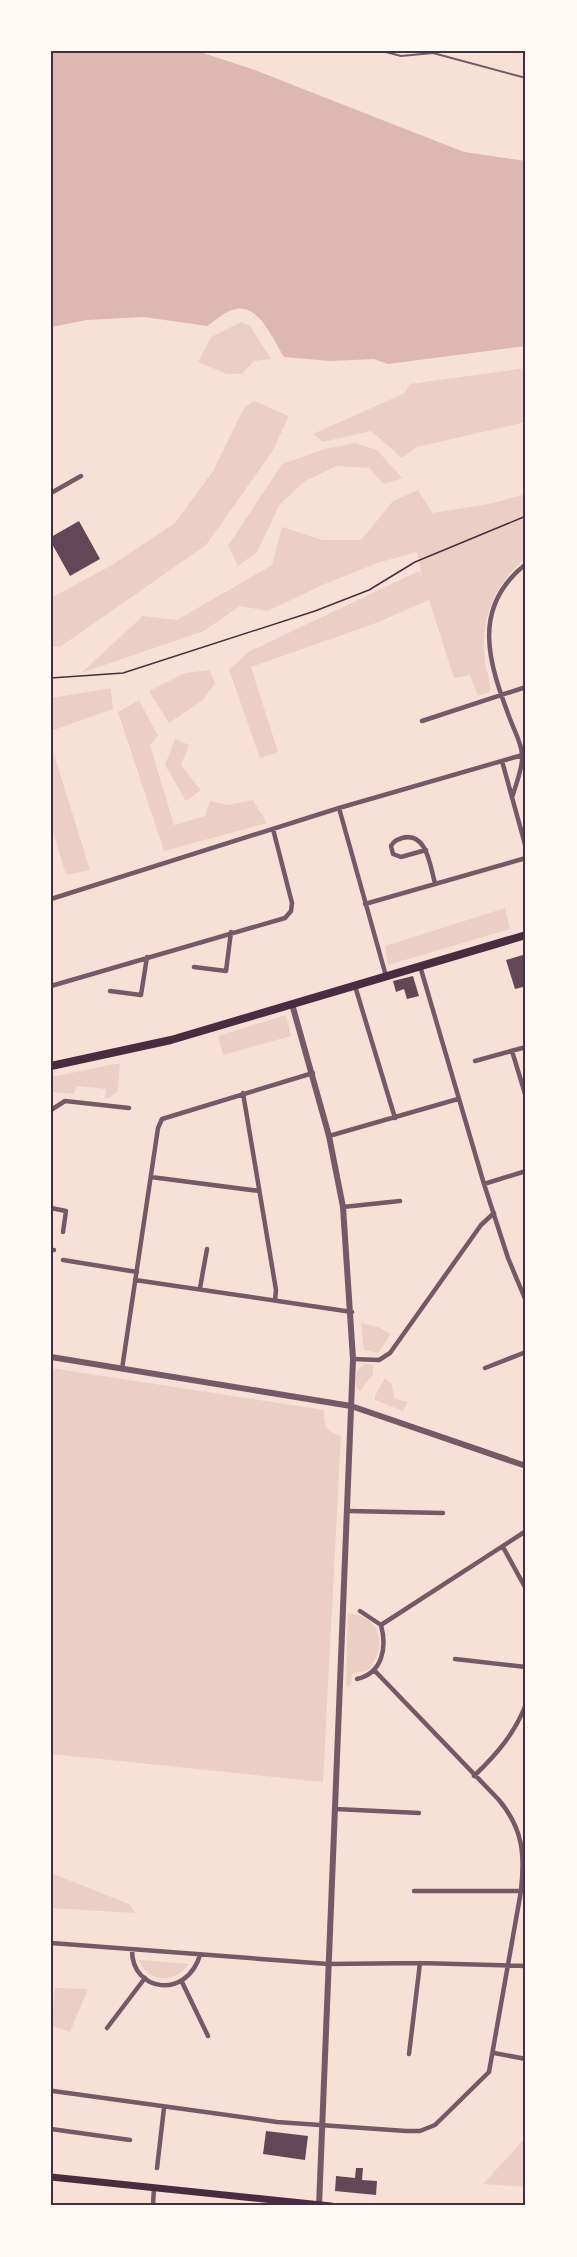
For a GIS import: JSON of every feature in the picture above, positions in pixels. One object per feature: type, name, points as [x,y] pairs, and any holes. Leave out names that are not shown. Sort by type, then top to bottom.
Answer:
[{"type":"main road","points":[[51,1066],[149,1045],[526,936]]},
{"type":"main road","points":[[51,2177],[331,2206]]},
{"type":"street","points":[[51,493],[81,476]]},
{"type":"street","points":[[512,798],[524,754],[501,695],[489,651],[489,625],[501,592],[511,578],[526,564]]},
{"type":"street","points":[[422,721],[526,687]]},
{"type":"street","points":[[51,899],[339,808],[524,754]]},
{"type":"street","points":[[502,760],[526,848]]},
{"type":"street","points":[[339,808],[386,976]]},
{"type":"street","points":[[51,986],[231,932],[280,920],[291,911],[292,903],[273,829]]},
{"type":"street","points":[[426,850],[401,857],[393,854],[391,846],[396,840],[412,837],[426,850],[435,883]]},
{"type":"street","points":[[365,904],[526,858]]},
{"type":"street","points":[[194,967],[226,971],[231,932]]},
{"type":"street","points":[[111,991],[141,995],[147,957]]},
{"type":"street","points":[[420,966],[484,1184],[508,1258],[526,1300]]},
{"type":"street","points":[[355,986],[395,1118]]},
{"type":"street","points":[[292,1004],[313,1072],[343,1207],[352,1312],[353,1359],[348,1511],[319,2205]]},
{"type":"street","points":[[475,1061],[526,1047]]},
{"type":"street","points":[[512,1051],[526,1096]]},
{"type":"street","points":[[122,1369],[162,1119],[313,1072]]},
{"type":"street","points":[[243,1093],[276,1290],[275,1300]]},
{"type":"street","points":[[329,1136],[458,1099]]},
{"type":"street","points":[[51,1110],[65,1101],[129,1108]]},
{"type":"street","points":[[484,1184],[526,1171]]},
{"type":"street","points":[[151,1177],[259,1191]]},
{"type":"street","points":[[343,1207],[400,1201]]},
{"type":"street","points":[[51,1209],[66,1211],[63,1232]]},
{"type":"street","points":[[353,1359],[379,1360],[390,1353],[482,1225],[494,1213]]},
{"type":"street","points":[[201,1288],[207,1249]]},
{"type":"street","points":[[63,1260],[137,1272]]},
{"type":"street","points":[[135,1280],[352,1312]]},
{"type":"street","points":[[485,1368],[526,1352]]},
{"type":"street","points":[[51,1358],[351,1406],[526,1466]]},
{"type":"street","points":[[348,1511],[443,1514]]},
{"type":"street","points":[[381,1625],[526,1531]]},
{"type":"street","points":[[503,1547],[526,1589]]},
{"type":"street","points":[[357,1679],[374,1670],[385,1652],[381,1625],[360,1611]]},
{"type":"street","points":[[455,1659],[526,1667]]},
{"type":"street","points":[[53,2091],[164,2108],[321,2125],[420,2131],[435,2125],[489,2072],[508,1964],[524,1891],[525,1862],[520,1833],[510,1815],[374,1670]]},
{"type":"street","points":[[474,1776],[507,1742],[519,1723],[526,1704]]},
{"type":"street","points":[[335,1809],[419,1813]]},
{"type":"street","points":[[414,1891],[524,1891]]},
{"type":"street","points":[[51,1943],[328,1964],[420,1963],[526,1966]]},
{"type":"street","points":[[132,1950],[136,1969],[145,1978],[162,1984],[182,1982],[196,1968],[200,1955]]},
{"type":"street","points":[[409,2054],[420,1963]]},
{"type":"street","points":[[107,2028],[145,1978]]},
{"type":"street","points":[[182,1982],[208,2036]]},
{"type":"street","points":[[494,2053],[526,2059]]},
{"type":"street","points":[[157,2168],[164,2108]]},
{"type":"street","points":[[51,2129],[130,2140]]},
{"type":"street","points":[[153,2206],[154,2187]]},
{"type":"lane","points":[[382,51],[401,56],[433,53],[526,78]]},
{"type":"path","points":[[51,678],[123,674],[315,611],[358,596],[426,557],[526,516]]},
{"type":"shaded area","points":[[51,51],[197,51],[252,69],[464,152],[526,161],[526,346],[388,364],[374,359],[331,361],[284,357],[264,323],[250,311],[241,308],[229,311],[207,326],[144,317],[87,320],[51,327]]},
{"type":"shaded area","points":[[241,322],[250,326],[271,359],[254,361],[242,374],[227,374],[198,362],[211,337]]},
{"type":"shaded area","points":[[526,368],[526,422],[417,447],[402,458],[371,431],[323,442],[313,434],[405,393],[410,384]]},
{"type":"shaded area","points":[[254,401],[289,416],[272,452],[206,545],[60,647],[51,646],[51,598],[112,565],[175,523],[213,471],[244,408]]},
{"type":"shaded area","points":[[355,443],[377,450],[402,478],[384,484],[369,468],[337,466],[305,481],[280,504],[257,552],[238,566],[228,546],[282,464],[325,449]]},
{"type":"shaded area","points":[[418,490],[432,513],[489,504],[526,494],[526,558],[497,591],[487,617],[484,646],[490,684],[489,692],[478,696],[470,675],[454,678],[429,600],[376,623],[251,667],[278,752],[260,758],[229,670],[248,652],[419,571],[422,576],[417,552],[377,563],[320,586],[268,611],[240,606],[204,631],[81,673],[143,616],[177,620],[272,565],[282,527],[323,540],[361,540],[393,501]]},
{"type":"shaded area","points":[[209,670],[215,683],[203,700],[169,723],[149,691],[185,673]]},
{"type":"shaded area","points":[[111,688],[113,709],[51,731],[51,698]]},
{"type":"shaded area","points":[[139,700],[158,736],[150,745],[174,825],[205,816],[210,801],[227,805],[253,800],[267,823],[164,851],[118,712]]},
{"type":"shaded area","points":[[175,739],[189,745],[181,765],[201,790],[186,801],[165,765]]},
{"type":"shaded area","points":[[51,745],[90,870],[66,875],[51,825]]},
{"type":"shaded area","points":[[505,908],[510,929],[388,965],[385,946]]},
{"type":"shaded area","points":[[286,1015],[291,1036],[223,1055],[218,1036]]},
{"type":"shaded area","points":[[120,1063],[118,1091],[109,1098],[105,1097],[106,1089],[77,1086],[73,1094],[51,1092],[51,1077]]},
{"type":"shaded area","points":[[361,1323],[378,1327],[391,1334],[378,1353],[364,1350]]},
{"type":"shaded area","points":[[366,1364],[373,1365],[373,1374],[360,1391],[356,1387],[356,1373]]},
{"type":"shaded area","points":[[51,1368],[324,1410],[326,1427],[341,1436],[323,1782],[51,1754]]},
{"type":"shaded area","points":[[385,1378],[392,1384],[394,1398],[408,1402],[403,1411],[375,1400]]},
{"type":"shaded area","points":[[348,1613],[369,1620],[375,1626],[379,1642],[375,1660],[369,1670],[352,1674],[351,1686],[346,1685]]},
{"type":"shaded area","points":[[51,1873],[129,1904],[135,1913],[51,1908]]},
{"type":"shaded area","points":[[139,1960],[189,1964],[177,1975],[162,1978],[149,1973]]},
{"type":"shaded area","points":[[55,1988],[88,1989],[70,2032],[52,2026]]},
{"type":"shaded area","points":[[526,2137],[526,2187],[483,2184]]},
{"type":"building","points":[[79,521],[100,559],[70,576],[51,542],[51,537]]},
{"type":"building","points":[[526,954],[525,995],[523,987],[515,989],[506,960]]},
{"type":"building","points":[[413,976],[419,996],[407,999],[404,989],[396,992],[393,981]]},
{"type":"building","points":[[266,2131],[308,2136],[305,2160],[263,2154]]},
{"type":"building","points":[[356,2168],[363,2168],[362,2180],[377,2181],[376,2195],[335,2191],[336,2176],[355,2178]]}]
